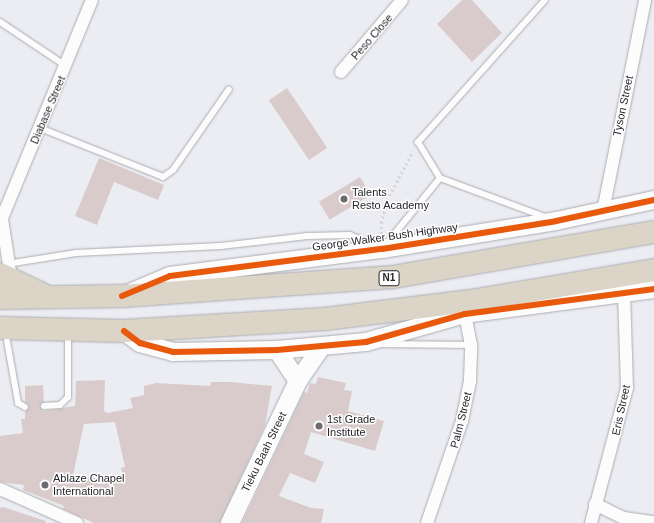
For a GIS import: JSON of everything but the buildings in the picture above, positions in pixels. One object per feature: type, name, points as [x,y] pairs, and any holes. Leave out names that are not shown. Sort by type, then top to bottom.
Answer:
[{"type":"highway","name":"George Walker Bush Highway","points":[[0,298],[52,299],[122,296],[393,278],[654,232]]},
{"type":"highway","points":[[5,270],[52,299]]},
{"type":"highway","points":[[2,338],[27,329],[124,331],[325,319],[477,300],[654,270]]},
{"type":"street","name":"Diabase Street","points":[[5,270],[1,221],[92,0]]},
{"type":"street","name":"Peso Close","points":[[341,72],[402,0]]},
{"type":"street","name":"Tyson Street","points":[[603,211],[645,0]]},
{"type":"street","name":"George Walker Bush Highway","points":[[122,296],[170,276],[382,249],[556,221],[654,200]]},
{"type":"street","points":[[124,331],[140,343],[173,352],[277,350],[366,342],[465,314],[654,289]]},
{"type":"street","name":"Eris Street","points":[[591,523],[627,388],[624,294]]},
{"type":"street","name":"Palm Street","points":[[427,523],[462,421],[470,381],[471,345],[465,314]]},
{"type":"street","name":"Tieku Baah Street","points":[[230,523],[298,381],[322,346]]},
{"type":"street","points":[[277,350],[298,381]]},
{"type":"street","points":[[0,489],[52,519],[77,523]]},
{"type":"street","points":[[595,504],[624,518],[654,522]]},
{"type":"lane","points":[[545,0],[418,142],[440,178],[556,221]]},
{"type":"lane","points":[[0,22],[66,66]]},
{"type":"lane","points":[[40,128],[163,177],[173,170],[229,89]]},
{"type":"lane","points":[[5,270],[76,253],[350,235],[382,249],[440,178]]},
{"type":"lane","points":[[44,406],[60,405],[68,397],[68,330]]},
{"type":"lane","points":[[2,338],[18,402],[25,407]]},
{"type":"lane","points":[[366,342],[410,346],[471,345]]},
{"type":"path","points":[[382,249],[380,223],[386,200],[418,142]]},
{"type":"cycle path","points":[[122,296],[170,276],[382,249],[556,221],[654,200]]},
{"type":"cycle path","points":[[124,331],[140,343],[173,352],[277,350],[366,342],[465,314],[654,289]]},
{"type":"place","name":"Talents Resto Academy","points":[[344,199]]},
{"type":"place","name":"1st Grade Institute","points":[[319,426]]},
{"type":"place","name":"Ablaze Chapel International","points":[[45,485]]}]
